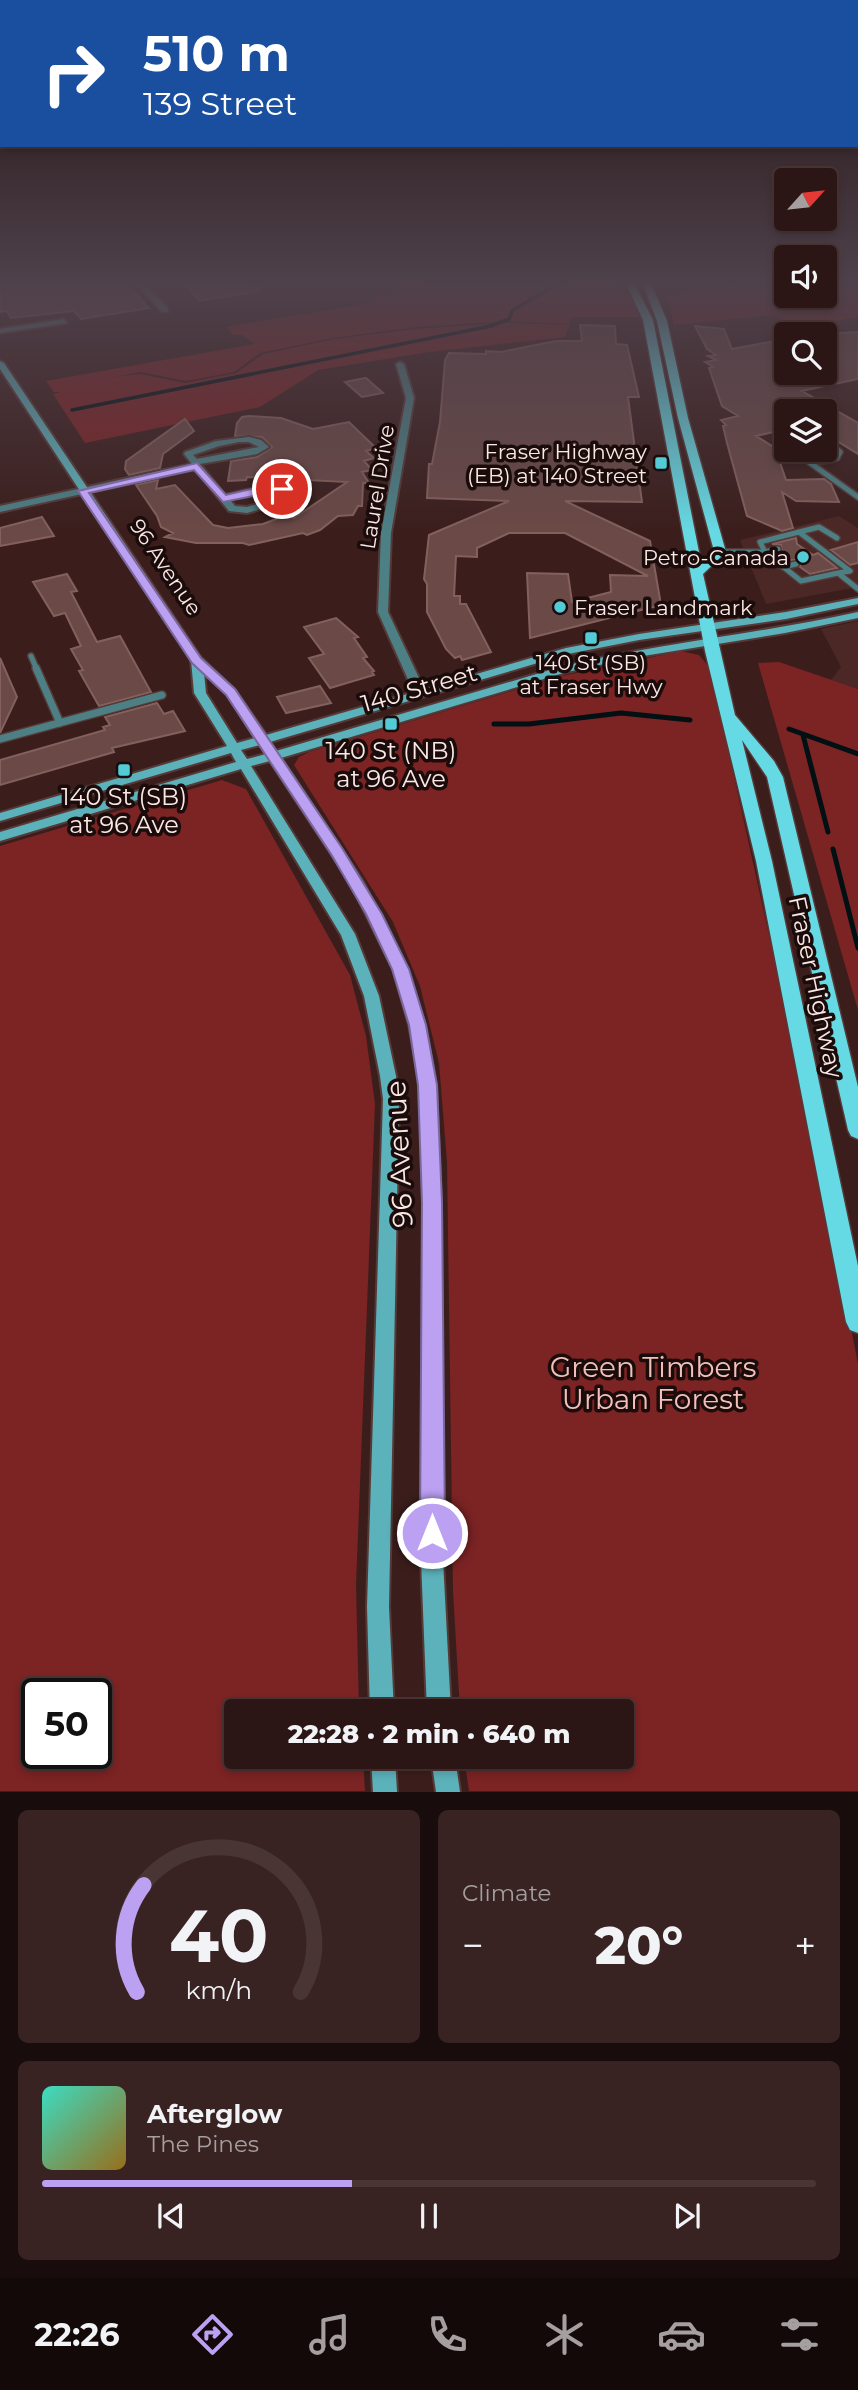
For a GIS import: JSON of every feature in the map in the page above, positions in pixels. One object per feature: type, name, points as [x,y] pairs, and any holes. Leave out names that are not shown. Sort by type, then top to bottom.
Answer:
[{"type":"main road","name":"Fraser Highway","points":[[657,365],[711,642],[764,862],[858,1322]]},
{"type":"main road","points":[[671,365],[683,418],[720,552],[697,573]]},
{"type":"main road","name":"96 Avenue","points":[[1,367],[197,660],[231,692],[262,738],[374,914],[400,969],[418,1025],[428,1085],[432,1203],[432,1560],[438,1699]]},
{"type":"main road","name":"140 Street","points":[[0,817],[566,651],[637,635],[805,612],[858,601]]},
{"type":"main road","name":"140 Street","points":[[0,837],[589,662],[858,615]]},
{"type":"main road","name":"96 Avenue","points":[[197,660],[200,693],[348,934],[366,975],[383,1034],[391,1098],[378,1606],[382,1699]]},
{"type":"main road","name":"Fraser Highway","points":[[726,705],[775,777],[858,1130]]},
{"type":"main road","points":[[384,1769],[385,1791]]},
{"type":"main road","points":[[445,1769],[448,1791]]},
{"type":"street","name":"Laurel Drive","points":[[400,365],[410,398],[386,533],[383,612],[421,693]]},
{"type":"street","points":[[0,509],[195,464],[231,453],[246,454],[265,447],[261,443],[245,439],[188,454],[195,464],[232,509],[247,510],[288,498],[282,489],[273,487],[223,498]]},
{"type":"lane","points":[[811,462],[858,497]]},
{"type":"lane","points":[[799,532],[850,571],[801,581],[765,552],[760,542],[799,532],[819,527],[837,538]]},
{"type":"lane","points":[[799,544],[811,541]]},
{"type":"lane","points":[[720,552],[765,552],[778,549]]},
{"type":"lane","points":[[821,556],[830,554]]},
{"type":"lane","points":[[783,567],[796,564]]},
{"type":"lane","points":[[838,573],[858,589]]},
{"type":"lane","points":[[31,656],[60,723]]},
{"type":"lane","points":[[0,739],[162,695]]},
{"type":"shaded area","points":[[839,516],[858,528],[858,587],[766,604],[740,540]]},
{"type":"shaded area","points":[[858,621],[858,689],[831,680],[841,667],[821,629]]},
{"type":"green space","points":[[138,365],[244,365],[234,372],[186,381],[141,372],[114,377],[140,374],[185,383],[236,373],[248,365],[351,365],[318,370],[260,407],[85,443],[53,394],[61,392],[54,392],[46,381]]},
{"type":"green space","name":"Green Timbers Urban Forest","points":[[681,651],[699,655],[710,668],[816,1148],[858,1364],[858,1791],[469,1791],[466,1769],[634,1769],[634,1699],[459,1699],[453,1591],[447,1162],[439,1063],[420,986],[393,922],[294,765],[299,757],[309,752],[562,676]]},
{"type":"green space","points":[[779,662],[858,689],[858,1010],[758,663]]},
{"type":"green space","points":[[222,780],[246,789],[350,975],[366,1036],[375,1104],[356,1585],[359,1699],[224,1699],[224,1769],[364,1769],[365,1791],[0,1791],[0,846]]},
{"type":"building","points":[[445,365],[632,365],[639,397],[628,397],[642,502],[565,501],[650,541],[661,605],[530,638],[527,573],[568,574],[572,602],[611,592],[610,575],[648,576],[565,533],[509,533],[477,548],[477,557],[456,556],[454,596],[460,596],[460,604],[466,604],[491,652],[462,660],[460,656],[455,658],[446,649],[427,612],[427,584],[424,579],[429,535],[509,501],[427,498],[429,464],[432,464],[440,422]]},
{"type":"building","points":[[709,365],[774,365],[774,385],[830,385],[802,391],[816,399],[774,399],[774,432],[756,436],[774,447],[774,462],[780,462],[786,480],[824,479],[831,484],[839,502],[796,501],[782,492],[793,528],[782,531],[747,516],[723,426],[726,425],[721,420],[738,416],[722,406],[709,368],[713,367]]},
{"type":"building","points":[[837,365],[858,365],[858,379],[837,384]]},
{"type":"building","points":[[366,378],[383,393],[362,397],[345,382]]},
{"type":"building","points":[[837,411],[858,423],[858,454],[837,441]]},
{"type":"building","points":[[242,417],[281,418],[313,429],[349,422],[376,448],[366,451],[374,458],[364,461],[372,470],[362,472],[369,483],[363,483],[362,506],[358,506],[353,515],[338,516],[320,530],[307,535],[303,533],[249,545],[196,543],[165,537],[173,533],[161,527],[157,516],[136,485],[158,480],[156,489],[175,485],[213,525],[228,528],[263,524],[289,514],[294,518],[347,482],[247,477],[246,480],[228,481],[231,461],[257,457],[272,447],[262,437],[235,436],[237,423]]},
{"type":"building","points":[[185,419],[194,431],[163,454],[160,468],[129,475],[125,469],[126,461]]},
{"type":"building","points":[[42,517],[54,536],[0,546],[0,528]]},
{"type":"building","points":[[796,538],[797,544],[813,555],[818,553],[837,568],[810,574],[800,567],[799,560],[791,560],[782,552],[781,545],[772,544]]},
{"type":"building","points":[[858,542],[858,563],[850,565],[831,550]]},
{"type":"building","points":[[67,574],[77,591],[71,592],[97,642],[120,636],[151,692],[99,706],[79,671],[83,670],[71,649],[81,646],[65,613],[54,616],[33,582]]},
{"type":"building","points":[[336,618],[358,637],[354,638],[367,657],[363,658],[374,671],[374,675],[330,688],[309,658],[324,654],[304,627]]},
{"type":"building","points":[[0,658],[17,697],[0,733]]},
{"type":"building","points":[[320,686],[331,703],[286,713],[277,697]]},
{"type":"building","points":[[157,703],[164,714],[173,711],[185,731],[112,748],[114,752],[0,785],[0,760],[105,730],[103,727],[110,725],[105,717]]},
{"type":"waterway","points":[[72,410],[298,365]]},
{"type":"waterway","points":[[494,724],[529,724],[621,713],[690,720]]},
{"type":"waterway","points":[[789,729],[858,754]]},
{"type":"waterway","points":[[803,735],[828,832]]},
{"type":"waterway","points":[[833,849],[858,948]]},
{"type":"place","name":"Fraser Highway (EB) at 140 Street","points":[[661,463]]},
{"type":"place","name":"Petro-Canada","points":[[803,557]]},
{"type":"place","name":"Fraser Landmark","points":[[560,607]]},
{"type":"place","name":"140 St (SB) at Fraser Hwy","points":[[591,638]]},
{"type":"place","name":"140 St (NB) at 96 Ave","points":[[391,724]]},
{"type":"place","name":"140 St (SB) at 96 Ave","points":[[124,770]]},
{"type":"route","points":[[282,489],[273,487],[223,498],[197,466],[83,491],[197,660],[231,692],[357,883],[400,969],[418,1025],[428,1085],[432,1203],[432,1533]]}]
